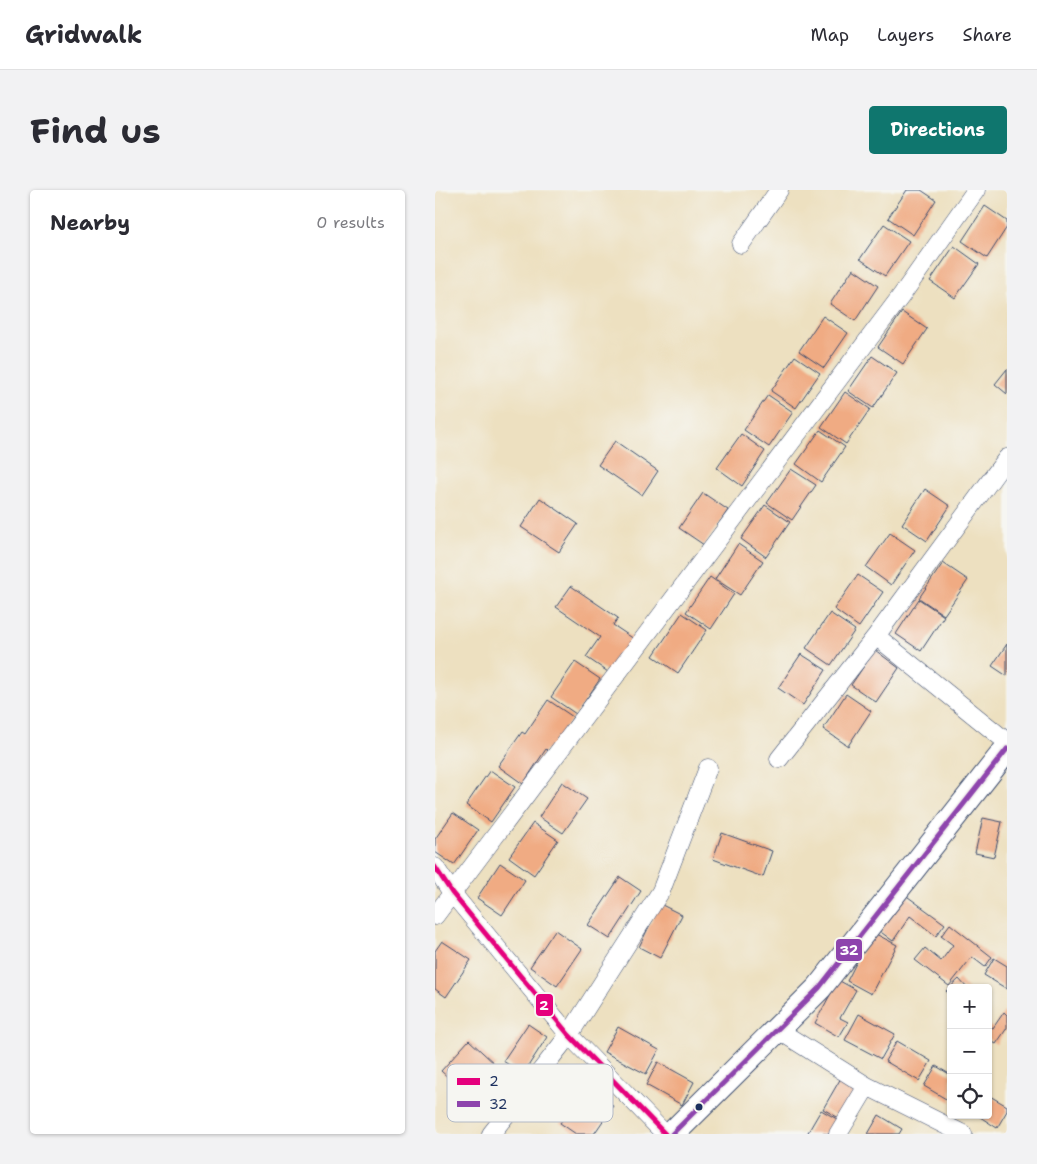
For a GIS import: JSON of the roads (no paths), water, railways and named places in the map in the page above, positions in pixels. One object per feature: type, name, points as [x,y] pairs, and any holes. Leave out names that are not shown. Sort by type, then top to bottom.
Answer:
[{"type":"main road","points":[[672,1134],[819,988],[1007,749]]},
{"type":"street","points":[[741,244],[779,190]]},
{"type":"street","points":[[435,916],[901,296],[976,190]]},
{"type":"street","points":[[779,759],[876,636],[1007,458]]},
{"type":"street","points":[[876,636],[1007,742]]},
{"type":"street","points":[[546,1064],[569,1035],[661,891],[708,768]]},
{"type":"street","points":[[435,867],[452,893],[569,1035],[597,1064]]},
{"type":"street","points":[[778,1030],[867,1086],[963,1134]]},
{"type":"street","points":[[613,1080],[665,1134]]},
{"type":"street","points":[[838,1134],[867,1086]]},
{"type":"street","points":[[491,1134],[500,1122]]}]
